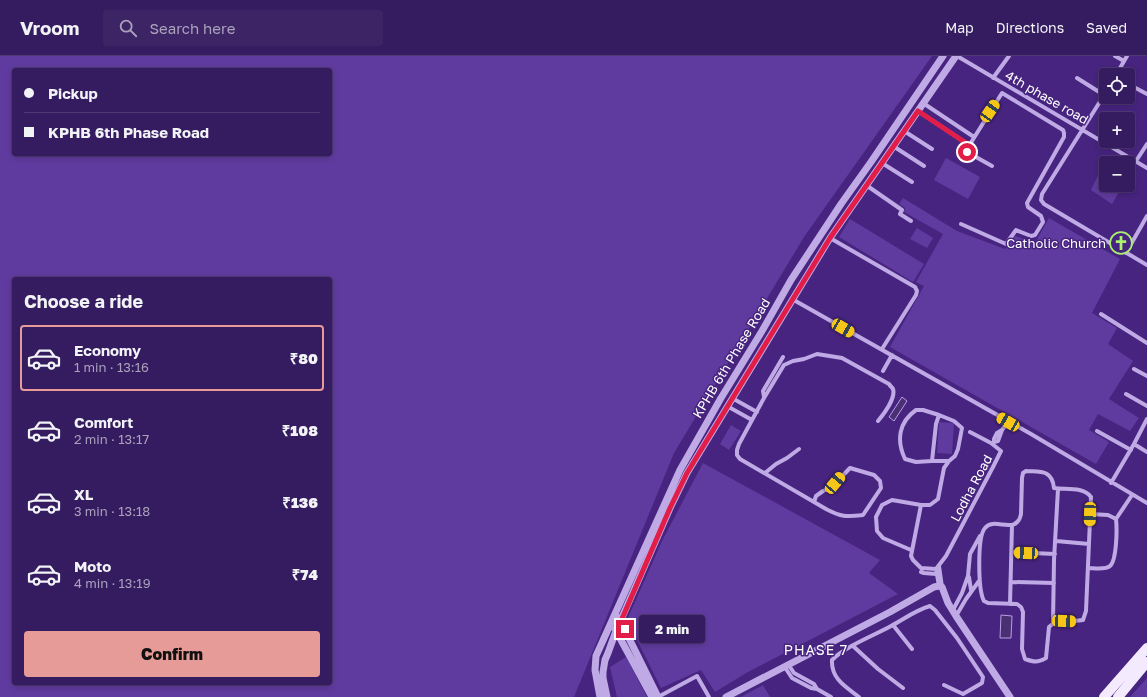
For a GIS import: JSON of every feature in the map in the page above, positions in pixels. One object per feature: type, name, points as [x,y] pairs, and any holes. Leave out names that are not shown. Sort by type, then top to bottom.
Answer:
[{"type":"main road","points":[[1104,697],[1147,648]]},
{"type":"main road","points":[[1118,697],[1147,662]]},
{"type":"street","name":"KPHB 6th Phase Road","points":[[607,697],[603,678],[604,666],[616,631],[687,473],[694,452],[721,398],[791,280],[840,204],[871,162],[943,56]]},
{"type":"street","name":"KPHB 6th Phase Road","points":[[600,697],[596,678],[596,656],[680,470],[727,406],[830,238],[956,56]]},
{"type":"street","name":"4th phase road","points":[[956,56],[1083,129],[1147,168]]},
{"type":"street","points":[[993,78],[1008,56]]},
{"type":"street","points":[[1115,56],[1124,61]]},
{"type":"street","points":[[1120,68],[1127,56]]},
{"type":"street","points":[[1077,78],[1099,91]]},
{"type":"street","points":[[1135,87],[1146,92]]},
{"type":"street","points":[[961,224],[1006,244],[1016,230],[1031,236],[1036,235],[1043,222],[1041,216],[1028,207],[1027,203],[1064,137],[1063,130],[1002,93],[967,149],[967,152],[992,166]]},
{"type":"street","points":[[923,103],[974,137]]},
{"type":"street","points":[[1099,104],[1042,194],[1041,200],[1044,204],[1126,254],[1147,265]]},
{"type":"street","points":[[918,111],[969,145]]},
{"type":"street","points":[[904,131],[932,149]]},
{"type":"street","points":[[1136,161],[1147,144]]},
{"type":"street","points":[[893,146],[924,166]]},
{"type":"street","points":[[882,163],[912,182]]},
{"type":"street","points":[[866,185],[902,210],[900,214],[911,221]]},
{"type":"street","points":[[1126,254],[1147,217]]},
{"type":"street","points":[[830,238],[915,287],[917,290],[916,295],[882,350]]},
{"type":"street","points":[[792,299],[1031,434],[1111,483],[1147,503]]},
{"type":"street","points":[[1101,314],[1147,343]]},
{"type":"street","points":[[814,502],[816,496],[832,488],[850,468],[874,475],[880,481],[881,488],[863,515],[837,515],[814,502],[740,458],[737,455],[739,444],[751,419],[757,412],[784,365],[817,354],[842,358],[889,384],[893,389],[893,394],[888,407],[878,421]]},
{"type":"street","points":[[883,372],[892,355]]},
{"type":"street","points":[[764,398],[763,391],[783,357]]},
{"type":"street","points":[[1134,369],[1147,376]]},
{"type":"street","points":[[1126,394],[1147,406]]},
{"type":"street","points":[[732,398],[757,412]]},
{"type":"street","points":[[727,406],[751,419]]},
{"type":"street","points":[[911,550],[883,538],[876,531],[876,517],[882,505],[892,500],[930,505],[938,499],[944,468],[955,456],[958,449],[962,428],[954,421],[923,410],[916,410],[909,415],[903,422],[900,432],[900,445],[905,459],[916,462],[949,461]]},
{"type":"street","points":[[932,462],[936,424],[939,415]]},
{"type":"street","points":[[1111,483],[1131,450],[1147,419]]},
{"type":"street","points":[[994,443],[998,441],[1002,430],[1008,422]]},
{"type":"street","points":[[1097,431],[1131,450]]},
{"type":"street","name":"Lodha Road","points":[[937,571],[1001,451],[994,443],[970,432]]},
{"type":"street","points":[[1134,444],[1147,452]]},
{"type":"street","points":[[765,473],[799,449]]},
{"type":"street","points":[[954,613],[968,576],[970,554],[985,526],[990,524],[1012,525],[1018,523],[1020,519],[1022,478],[1026,471],[1047,473],[1053,482],[1054,488],[1083,491],[1091,497],[1086,611],[1083,620],[1056,621],[1049,627],[1046,658],[1039,662],[1033,662],[1025,658],[1022,649],[1023,612],[1021,607],[1017,604],[988,603],[984,601],[979,581],[981,534]]},
{"type":"street","points":[[1053,623],[1058,489]]},
{"type":"street","points":[[1088,568],[1107,568],[1111,566],[1114,559],[1117,526],[1116,519],[1132,494]]},
{"type":"street","points":[[921,505],[911,556],[921,568],[937,571]]},
{"type":"street","points":[[1090,514],[1108,515],[1116,519]]},
{"type":"street","points":[[1010,604],[1012,525]]},
{"type":"street","points":[[1056,542],[1089,544]]},
{"type":"street","points":[[1012,552],[1055,554]]},
{"type":"street","points":[[920,572],[924,573],[937,571]]},
{"type":"street","points":[[937,571],[939,587],[948,603],[1010,697]]},
{"type":"street","points":[[937,571],[939,587]]},
{"type":"street","points":[[968,576],[972,590]]},
{"type":"street","points":[[954,613],[979,581]]},
{"type":"street","points":[[1011,582],[1054,584]]},
{"type":"street","points":[[726,697],[939,587]]},
{"type":"street","points":[[859,697],[839,681],[832,668],[832,660],[839,653],[923,608],[930,606],[956,638],[983,677],[982,683],[963,694],[944,685]]},
{"type":"street","points":[[616,614],[621,621],[658,697],[697,676],[709,697]]},
{"type":"street","points":[[611,623],[652,697]]},
{"type":"street","points":[[893,625],[912,649]]},
{"type":"street","points":[[853,646],[878,669],[903,688]]},
{"type":"street","points":[[786,665],[794,674],[814,684],[817,689],[831,697]]},
{"type":"shaded area","points":[[0,56],[932,56],[804,237],[674,453],[574,697],[0,697]]},
{"type":"shaded area","points":[[946,158],[980,177],[968,199],[934,180]]},
{"type":"shaded area","points":[[1099,173],[1099,192],[1119,192],[1112,204],[1091,190]]},
{"type":"shaded area","points":[[903,198],[957,231],[1005,249],[1015,236],[1035,243],[1049,218],[1120,259],[1092,313],[1117,328],[1108,344],[1133,361],[1109,399],[1139,418],[1130,431],[1098,414],[1089,430],[1109,442],[1096,464],[890,347],[924,286],[916,282],[943,234],[904,212],[905,208],[899,204]]},
{"type":"shaded area","points":[[850,219],[924,264],[913,282],[839,237]]},
{"type":"shaded area","points":[[917,228],[933,238],[927,248],[910,239]]},
{"type":"shaded area","points":[[902,397],[907,401],[894,421],[889,417]]},
{"type":"shaded area","points":[[939,422],[954,423],[952,454],[937,453]]},
{"type":"shaded area","points":[[731,425],[741,431],[729,450],[720,444]]},
{"type":"shaded area","points":[[703,463],[880,560],[869,573],[898,594],[748,672],[715,692],[701,670],[661,688],[627,620],[662,541]]},
{"type":"shaded area","points":[[1001,615],[1012,616],[1011,638],[1000,638]]},
{"type":"shaded area","points":[[626,657],[647,697],[617,697],[610,667]]},
{"type":"shaded area","points":[[1147,678],[1147,697],[1130,697]]},
{"type":"shaded area","points":[[763,685],[770,697],[741,697]]},
{"type":"place","name":"Catholic Church","points":[[1121,243]]},
{"type":"district","name":"PHASE 7","points":[[816,650]]},
{"type":"route","points":[[625,629],[621,621],[670,508],[697,454],[830,238],[918,111],[969,145],[967,152]]}]
